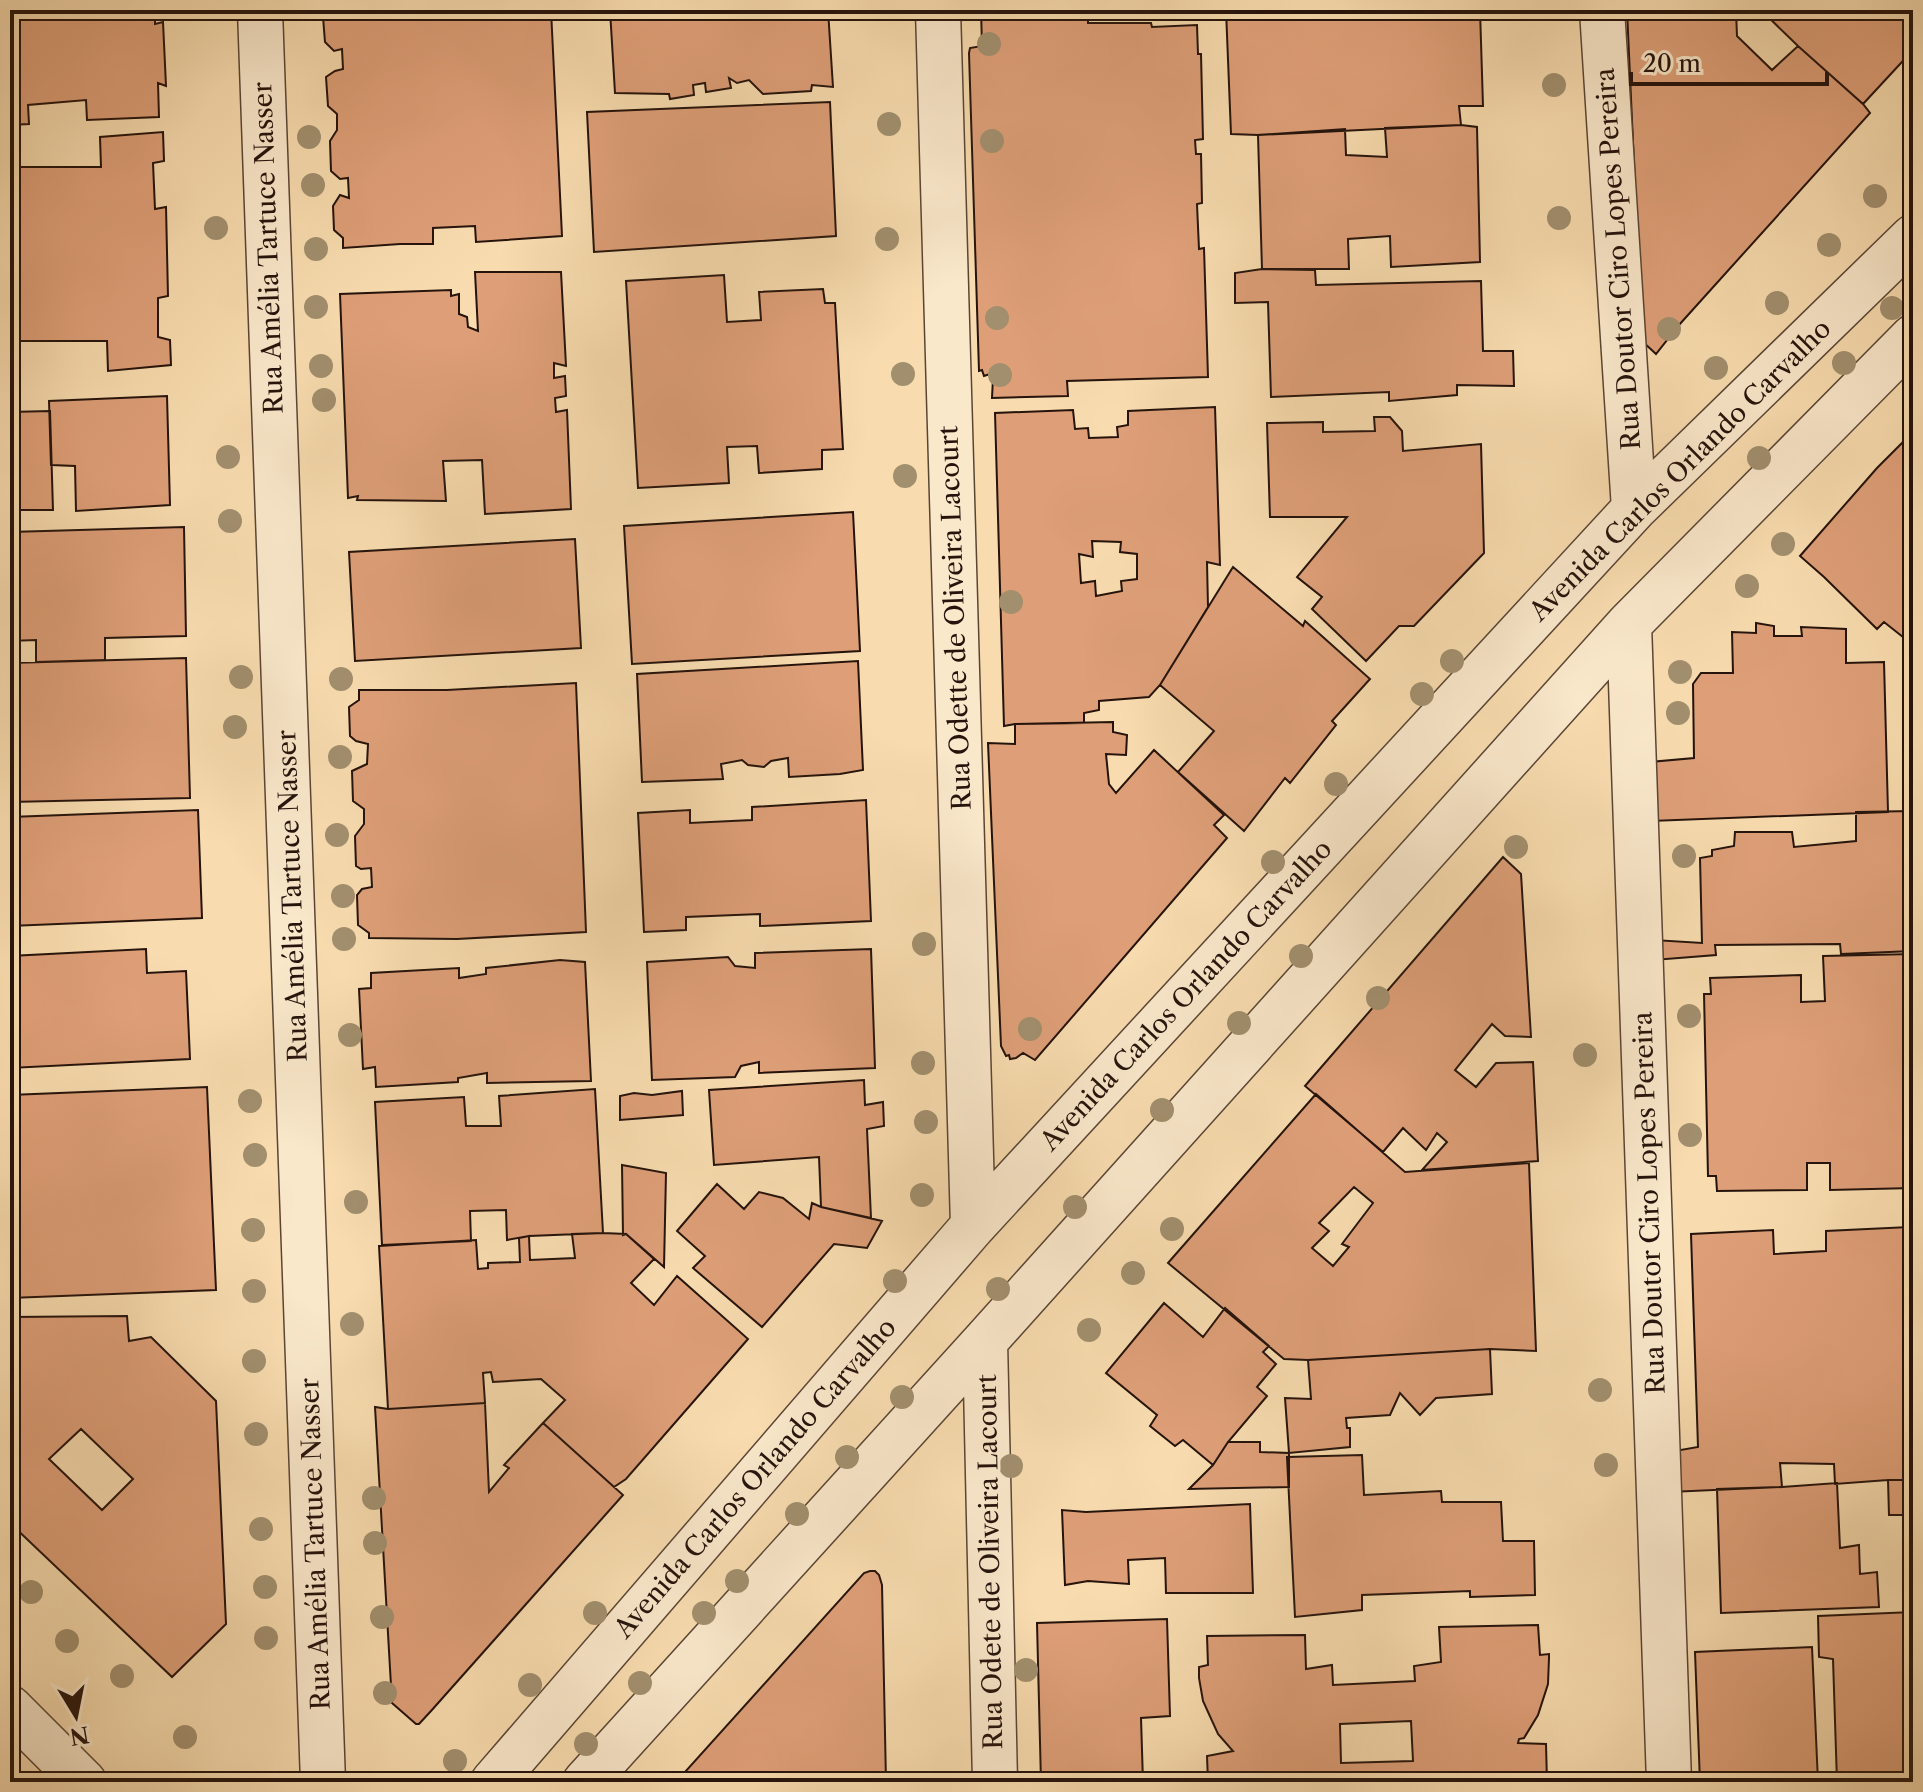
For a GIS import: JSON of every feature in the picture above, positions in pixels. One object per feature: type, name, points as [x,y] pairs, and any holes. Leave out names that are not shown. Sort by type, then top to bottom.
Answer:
[{"type":"street","name":"Rua Amélia Tartuce Nasser","points":[[260,10],[323,1782]]},
{"type":"street","name":"Rua Odette de Oliveira Lacourt","points":[[938,10],[973,1226]]},
{"type":"street","name":"Rua Doutor Ciro Lopes Pereira","points":[[1602,10],[1634,509]]},
{"type":"street","name":"Avenida Carlos Orlando Carvalho","points":[[493,1782],[973,1226],[1634,509],[1913,237]]},
{"type":"street","points":[[585,1782],[1629,624],[1913,337]]},
{"type":"street","name":"Rua Doutor Ciro Lopes Pereira","points":[[1629,624],[1669,1782]]},
{"type":"street","name":"Rua Odete de Oliveira Lacourt","points":[[985,1341],[995,1782]]},
{"type":"street","points":[[10,1708],[84,1782]]},
{"type":"building","points":[[10,10],[24,10],[25,16],[82,10],[155,10],[155,24],[163,22],[166,86],[158,83],[159,117],[87,120],[86,100],[28,105],[29,124],[10,125]]},
{"type":"building","points":[[332,10],[551,10],[562,236],[476,242],[475,226],[433,228],[433,244],[343,248],[343,238],[334,230],[333,206],[340,195],[349,198],[348,178],[340,179],[331,171],[330,141],[337,130],[337,114],[328,106],[326,77],[343,69],[342,49],[334,51],[325,42],[323,17]]},
{"type":"building","points":[[610,10],[828,10],[833,87],[812,85],[811,91],[763,94],[749,80],[737,83],[729,78],[731,88],[706,92],[705,83],[693,85],[694,95],[670,99],[669,94],[615,93]]},
{"type":"building","points":[[981,10],[1088,10],[1088,23],[1151,23],[1152,27],[1197,25],[1198,54],[1201,54],[1203,139],[1195,140],[1196,154],[1201,154],[1202,203],[1197,204],[1199,249],[1204,248],[1208,377],[1067,381],[1068,396],[992,398],[993,378],[979,371],[969,53],[970,48],[982,46]]},
{"type":"building","points":[[1226,10],[1480,10],[1483,106],[1459,106],[1461,125],[1231,134]]},
{"type":"building","points":[[1627,10],[1736,10],[1737,36],[1772,70],[1798,46],[1870,113],[1656,354],[1642,341]]},
{"type":"building","points":[[1761,10],[1913,10],[1913,50],[1863,104]]},
{"type":"building","points":[[830,102],[836,236],[594,252],[587,112]]},
{"type":"building","points":[[1477,127],[1480,262],[1391,267],[1390,236],[1348,239],[1349,269],[1262,269],[1258,135],[1345,129],[1346,155],[1387,157],[1385,128]]},
{"type":"building","points":[[163,132],[164,161],[153,163],[155,209],[166,207],[168,296],[158,298],[158,337],[170,340],[171,365],[108,371],[107,341],[17,341],[18,371],[10,372],[10,137],[14,137],[14,167],[101,167],[100,137]]},
{"type":"building","points":[[1262,269],[1315,270],[1316,285],[1481,281],[1483,351],[1513,351],[1514,386],[1457,385],[1457,395],[1389,401],[1389,392],[1271,397],[1268,302],[1235,303],[1235,273]]},
{"type":"building","points":[[475,272],[561,272],[566,366],[554,363],[554,378],[565,376],[566,396],[555,398],[556,412],[567,410],[571,509],[485,514],[482,460],[443,461],[446,501],[348,498],[340,294],[451,290],[451,296],[459,294],[459,314],[467,317],[468,327],[478,331]]},
{"type":"building","points":[[724,275],[727,322],[761,320],[759,292],[823,289],[825,303],[835,303],[843,449],[822,450],[822,469],[759,473],[757,446],[727,447],[729,483],[638,488],[626,281]]},
{"type":"building","points":[[167,396],[170,505],[76,511],[75,466],[51,465],[49,401]]},
{"type":"building","points":[[1215,407],[1220,565],[1207,562],[1208,607],[1160,685],[1149,697],[1099,701],[1099,710],[1084,713],[1084,723],[1004,726],[995,413],[1073,410],[1075,429],[1088,428],[1089,438],[1118,437],[1117,427],[1128,425],[1128,411]],"holes":[[[1092,541],[1121,542],[1120,552],[1137,554],[1137,579],[1121,581],[1122,591],[1096,596],[1095,581],[1081,583],[1079,554],[1093,557]]]},
{"type":"building","points":[[50,411],[53,510],[10,510],[10,412]]},
{"type":"building","points":[[1374,417],[1390,417],[1402,431],[1403,451],[1481,444],[1484,553],[1414,626],[1399,626],[1366,661],[1312,609],[1322,597],[1297,577],[1347,517],[1270,517],[1267,423],[1323,422],[1323,432],[1375,431]]},
{"type":"building","points":[[1913,432],[1913,645],[1884,622],[1877,629],[1800,556]]},
{"type":"building","points":[[853,512],[860,651],[632,664],[624,526]]},
{"type":"building","points":[[184,527],[186,636],[105,638],[105,660],[36,662],[36,640],[10,641],[10,532]]},
{"type":"building","points":[[575,539],[581,648],[355,661],[349,552]]},
{"type":"building","points":[[1233,567],[1303,626],[1305,621],[1370,679],[1332,721],[1336,725],[1290,783],[1285,778],[1244,831],[1178,772],[1214,731],[1160,685]]},
{"type":"building","points":[[1756,623],[1774,626],[1774,636],[1802,636],[1801,627],[1846,629],[1846,663],[1884,662],[1888,812],[1651,821],[1650,762],[1694,758],[1693,684],[1701,673],[1733,673],[1732,632],[1756,633]]},
{"type":"building","points":[[186,658],[190,798],[10,802],[10,663]]},
{"type":"building","points":[[858,661],[863,770],[789,777],[788,758],[771,761],[764,767],[748,765],[742,760],[721,764],[723,779],[642,782],[637,674]]},
{"type":"building","points":[[576,683],[586,932],[457,939],[369,938],[369,933],[358,925],[357,895],[362,889],[372,887],[371,868],[356,866],[355,836],[364,824],[364,809],[353,801],[352,771],[367,764],[368,744],[350,736],[349,707],[359,700],[359,690],[447,690]]},
{"type":"building","points":[[1113,722],[1113,732],[1127,735],[1126,755],[1106,754],[1109,784],[1116,793],[1154,750],[1224,815],[1214,825],[1227,838],[1035,1060],[1023,1053],[1010,1059],[1001,1046],[988,743],[1015,744],[1015,724]]},
{"type":"building","points":[[866,800],[871,921],[760,926],[760,914],[686,917],[686,930],[644,932],[638,813],[690,810],[690,823],[752,820],[752,807]]},
{"type":"building","points":[[198,810],[202,918],[10,926],[10,817]]},
{"type":"building","points":[[1913,811],[1913,951],[1841,954],[1840,944],[1715,945],[1716,955],[1654,960],[1654,940],[1702,943],[1700,858],[1712,856],[1712,850],[1734,846],[1735,832],[1792,832],[1794,847],[1856,841],[1856,812]]},
{"type":"building","points":[[1503,857],[1521,874],[1531,1037],[1505,1036],[1492,1024],[1455,1070],[1476,1087],[1496,1063],[1533,1062],[1538,1161],[1422,1170],[1447,1142],[1437,1133],[1426,1150],[1403,1128],[1383,1152],[1305,1086]]},
{"type":"building","points":[[146,949],[147,973],[186,971],[190,1059],[10,1068],[10,956]]},
{"type":"building","points":[[871,949],[875,1068],[759,1073],[759,1062],[741,1066],[735,1077],[652,1080],[647,962],[728,957],[735,966],[755,968],[755,953]]},
{"type":"building","points":[[1913,954],[1913,1045],[1903,1046],[1904,1099],[1913,1099],[1913,1188],[1830,1190],[1830,1163],[1807,1163],[1807,1190],[1717,1191],[1716,1176],[1708,1176],[1704,994],[1711,994],[1710,978],[1801,975],[1801,1002],[1825,1001],[1823,956]]},
{"type":"building","points":[[560,960],[585,962],[591,1081],[487,1083],[487,1073],[458,1078],[458,1082],[376,1087],[375,1067],[363,1069],[359,989],[371,988],[371,973],[459,968],[459,978],[486,974],[486,968]]},
{"type":"building","points":[[864,1080],[865,1105],[883,1102],[884,1126],[867,1129],[871,1218],[821,1207],[819,1157],[714,1165],[709,1090]]},
{"type":"building","points":[[207,1087],[216,1290],[10,1298],[10,1095]]},
{"type":"building","points":[[595,1089],[603,1233],[507,1240],[506,1210],[470,1211],[471,1241],[382,1245],[375,1102],[464,1097],[466,1126],[501,1126],[499,1096]]},
{"type":"building","points":[[682,1091],[683,1115],[620,1120],[620,1096]]},
{"type":"building","points":[[1316,1094],[1405,1172],[1529,1163],[1536,1351],[1490,1349],[1284,1359],[1168,1263]],"holes":[[[1354,1187],[1373,1203],[1342,1244],[1349,1247],[1333,1266],[1312,1248],[1329,1231],[1319,1223]]]},
{"type":"building","points":[[622,1165],[666,1173],[664,1267],[626,1234],[623,1235]]},
{"type":"building","points":[[717,1184],[744,1209],[759,1192],[783,1198],[809,1219],[812,1203],[882,1221],[867,1248],[834,1244],[762,1327],[693,1268],[705,1256],[677,1231]]},
{"type":"building","points":[[1909,1227],[1913,1480],[1835,1484],[1834,1464],[1780,1463],[1782,1487],[1670,1492],[1669,1452],[1698,1447],[1691,1234],[1773,1230],[1774,1254],[1826,1251],[1826,1231]]},
{"type":"building","points":[[572,1234],[626,1234],[654,1259],[631,1283],[654,1305],[677,1276],[748,1339],[626,1479],[614,1487],[543,1423],[565,1400],[541,1379],[493,1382],[491,1372],[483,1373],[485,1403],[388,1409],[379,1246],[476,1240],[478,1269],[488,1268],[488,1263],[520,1262],[519,1238],[529,1236],[530,1260],[575,1258]]},
{"type":"building","points":[[1164,1303],[1203,1337],[1225,1308],[1269,1346],[1263,1352],[1276,1364],[1257,1387],[1267,1396],[1213,1465],[1183,1440],[1175,1446],[1150,1426],[1157,1415],[1106,1373]]},
{"type":"building","points":[[127,1316],[129,1341],[151,1337],[216,1401],[226,1624],[172,1677],[10,1523],[10,1317]],"holes":[[[81,1429],[133,1479],[102,1510],[49,1459]]]},
{"type":"building","points":[[1490,1349],[1492,1394],[1436,1398],[1420,1415],[1400,1393],[1390,1415],[1346,1418],[1347,1428],[1350,1428],[1350,1447],[1289,1453],[1285,1398],[1311,1399],[1308,1360]]},
{"type":"building","points":[[485,1403],[489,1492],[509,1468],[504,1465],[543,1423],[623,1495],[431,1711],[416,1724],[392,1703],[375,1407],[388,1409]]},
{"type":"building","points":[[1228,1442],[1260,1442],[1260,1452],[1289,1453],[1289,1487],[1189,1489],[1213,1465]]},
{"type":"building","points":[[1362,1455],[1364,1495],[1441,1491],[1442,1502],[1501,1502],[1503,1541],[1534,1541],[1535,1595],[1470,1597],[1470,1591],[1362,1595],[1362,1610],[1295,1617],[1287,1457]]},
{"type":"building","points":[[1888,1480],[1913,1480],[1913,1515],[1889,1515]]},
{"type":"building","points":[[1837,1483],[1840,1548],[1859,1545],[1860,1574],[1877,1572],[1879,1607],[1721,1613],[1717,1489]]},
{"type":"building","points":[[1250,1504],[1253,1593],[1166,1593],[1165,1558],[1128,1560],[1129,1584],[1088,1581],[1065,1585],[1062,1510],[1086,1512]]},
{"type":"building","points":[[870,1571],[879,1575],[882,1585],[886,1782],[676,1782],[864,1573]]},
{"type":"building","points":[[1913,1612],[1913,1782],[1837,1782],[1833,1659],[1819,1657],[1818,1616]]},
{"type":"building","points":[[1167,1619],[1170,1716],[1141,1718],[1143,1782],[1041,1782],[1037,1623]]},
{"type":"building","points":[[1538,1625],[1540,1655],[1549,1654],[1548,1684],[1538,1715],[1518,1743],[1546,1744],[1547,1782],[1208,1782],[1207,1756],[1233,1751],[1218,1734],[1203,1701],[1199,1667],[1208,1665],[1207,1636],[1305,1635],[1306,1669],[1332,1665],[1333,1685],[1415,1681],[1414,1666],[1441,1662],[1439,1627]],"holes":[[[1411,1721],[1413,1761],[1341,1763],[1340,1724]]]},
{"type":"building","points":[[1812,1647],[1818,1782],[1700,1782],[1695,1652]]}]
